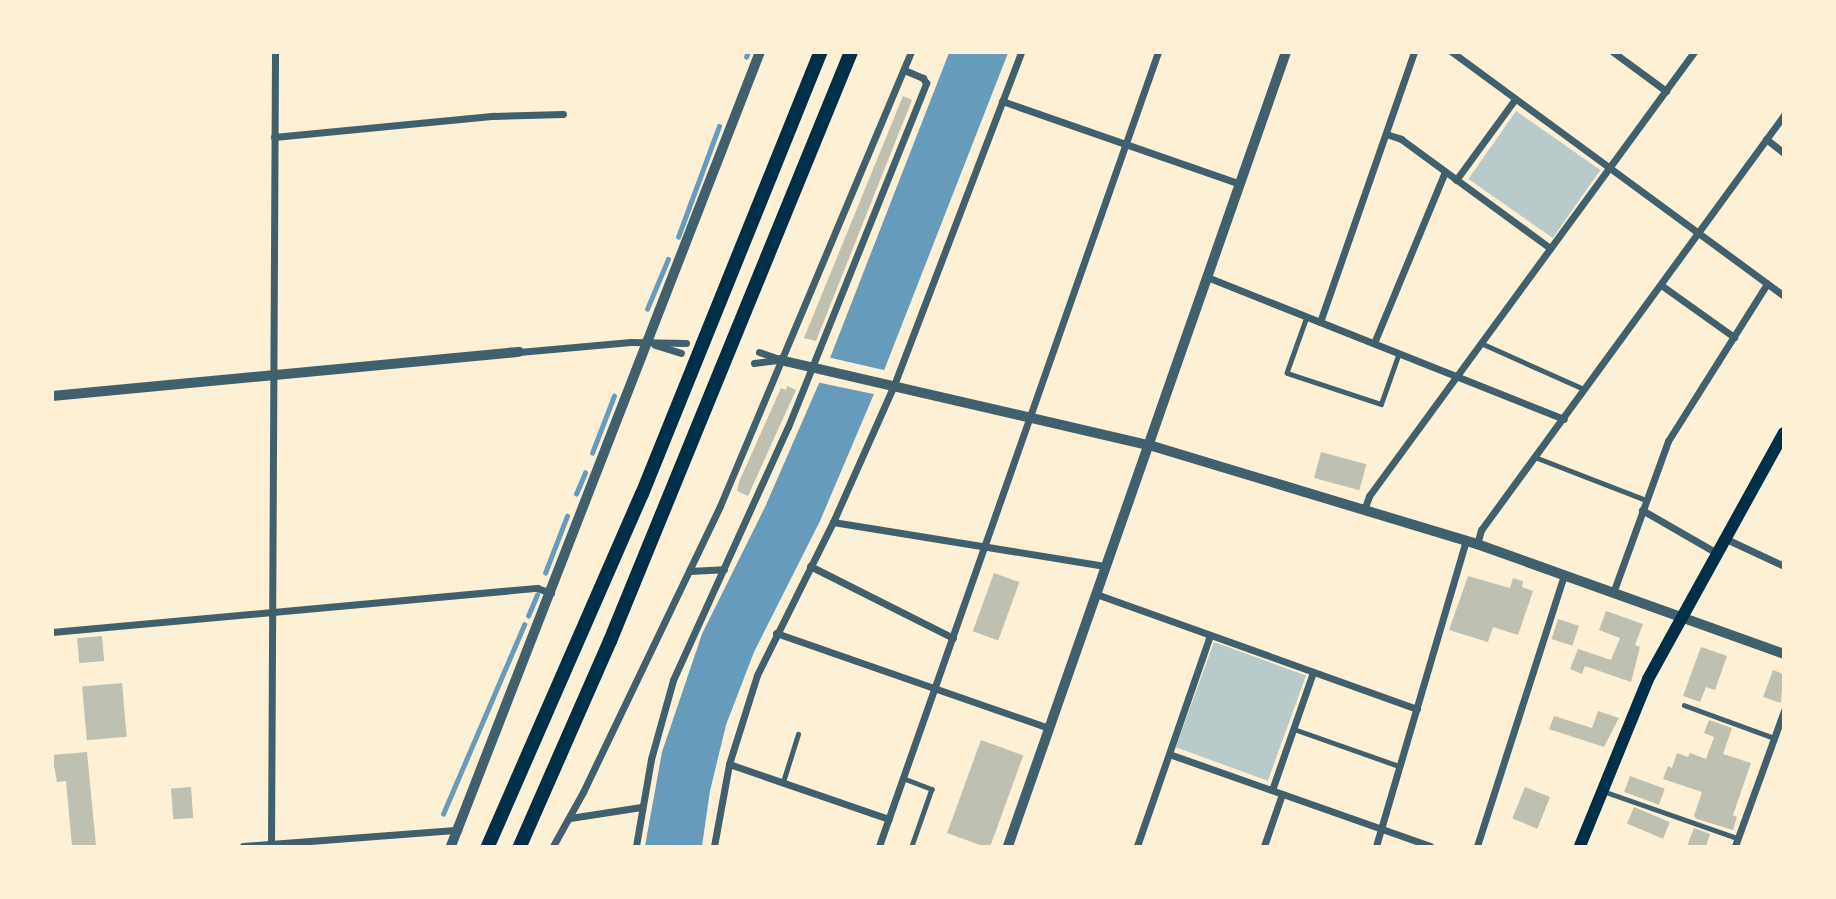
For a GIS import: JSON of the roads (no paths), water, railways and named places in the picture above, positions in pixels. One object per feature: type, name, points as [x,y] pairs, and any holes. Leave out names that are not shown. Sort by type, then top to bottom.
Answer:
[{"type":"highway","points":[[488,846],[642,494],[821,52]]},
{"type":"highway","points":[[520,846],[621,616],[851,52]]},
{"type":"main road","points":[[1580,846],[1647,679],[1723,537],[1783,433]]},
{"type":"street","points":[[271,845],[275,52]]},
{"type":"street","points":[[451,846],[760,52]]},
{"type":"street","points":[[553,846],[570,818],[720,506],[911,52]]},
{"type":"street","points":[[714,846],[729,764],[757,675],[833,522],[1021,52]]},
{"type":"street","points":[[880,846],[1158,52]]},
{"type":"street","points":[[1008,846],[1286,52]]},
{"type":"street","points":[[1321,321],[1414,52]]},
{"type":"street","points":[[1452,52],[1783,296]]},
{"type":"street","points":[[1613,52],[1666,91]]},
{"type":"street","points":[[1364,510],[1369,496],[1694,52]]},
{"type":"street","points":[[636,846],[641,807],[673,680],[816,367],[926,83],[923,78],[904,70]]},
{"type":"street","points":[[1456,180],[1515,99]]},
{"type":"street","points":[[1002,101],[1240,184]]},
{"type":"street","points":[[274,137],[494,116],[563,114]]},
{"type":"street","points":[[1477,544],[1482,530],[1783,115]]},
{"type":"street","points":[[1386,134],[1401,139],[1550,248]]},
{"type":"street","points":[[1766,139],[1783,153]]},
{"type":"street","points":[[1374,343],[1446,172]]},
{"type":"street","points":[[1207,277],[1564,419]]},
{"type":"street","points":[[1613,593],[1668,441],[1767,284]]},
{"type":"street","points":[[1661,285],[1734,337]]},
{"type":"street","points":[[648,343],[681,353]]},
{"type":"street","points":[[52,396],[570,345],[687,343]]},
{"type":"street","points":[[759,352],[780,360],[1149,445],[1466,540],[1783,654]]},
{"type":"street","points":[[754,363],[780,360]]},
{"type":"street","points":[[1642,510],[1715,552]]},
{"type":"street","points":[[833,522],[1106,566]]},
{"type":"street","points":[[1723,537],[1783,566]]},
{"type":"street","points":[[1376,846],[1466,540]]},
{"type":"street","points":[[810,566],[953,638]]},
{"type":"street","points":[[689,571],[724,569]]},
{"type":"street","points":[[1477,846],[1564,575]]},
{"type":"street","points":[[52,632],[537,588],[551,593]]},
{"type":"street","points":[[1097,594],[1416,709]]},
{"type":"street","points":[[776,634],[1049,728]]},
{"type":"street","points":[[1137,846],[1210,635]]},
{"type":"street","points":[[1272,790],[1313,672]]},
{"type":"street","points":[[1737,843],[1783,711]]},
{"type":"street","points":[[1169,754],[1430,846]]},
{"type":"street","points":[[729,764],[889,820]]},
{"type":"street","points":[[1264,846],[1283,794]]},
{"type":"street","points":[[570,818],[641,807]]},
{"type":"street","points":[[243,846],[458,830]]},
{"type":"lane","points":[[1307,317],[1287,373],[1381,404],[1399,354]]},
{"type":"lane","points":[[1481,343],[1585,389]]},
{"type":"lane","points":[[1535,457],[1646,500]]},
{"type":"lane","points":[[1684,705],[1774,738]]},
{"type":"lane","points":[[1294,729],[1399,766]]},
{"type":"lane","points":[[783,782],[798,734]]},
{"type":"lane","points":[[903,778],[932,789],[912,846]]},
{"type":"lane","points":[[1601,790],[1737,843]]},
{"type":"water","points":[[949,53],[1008,53],[885,368],[820,521],[754,652],[726,725],[710,791],[702,846],[645,846],[662,752],[702,634],[765,507],[830,358]]},
{"type":"waterway","points":[[746,57],[748,52]]},
{"type":"waterway","points":[[678,237],[719,126]]},
{"type":"waterway","points":[[647,309],[668,259]]},
{"type":"waterway","points":[[592,453],[614,396]]},
{"type":"waterway","points":[[576,494],[585,473]]},
{"type":"waterway","points":[[545,573],[567,516]]},
{"type":"waterway","points":[[528,616],[537,595]]},
{"type":"waterway","points":[[443,814],[524,625]]}]
